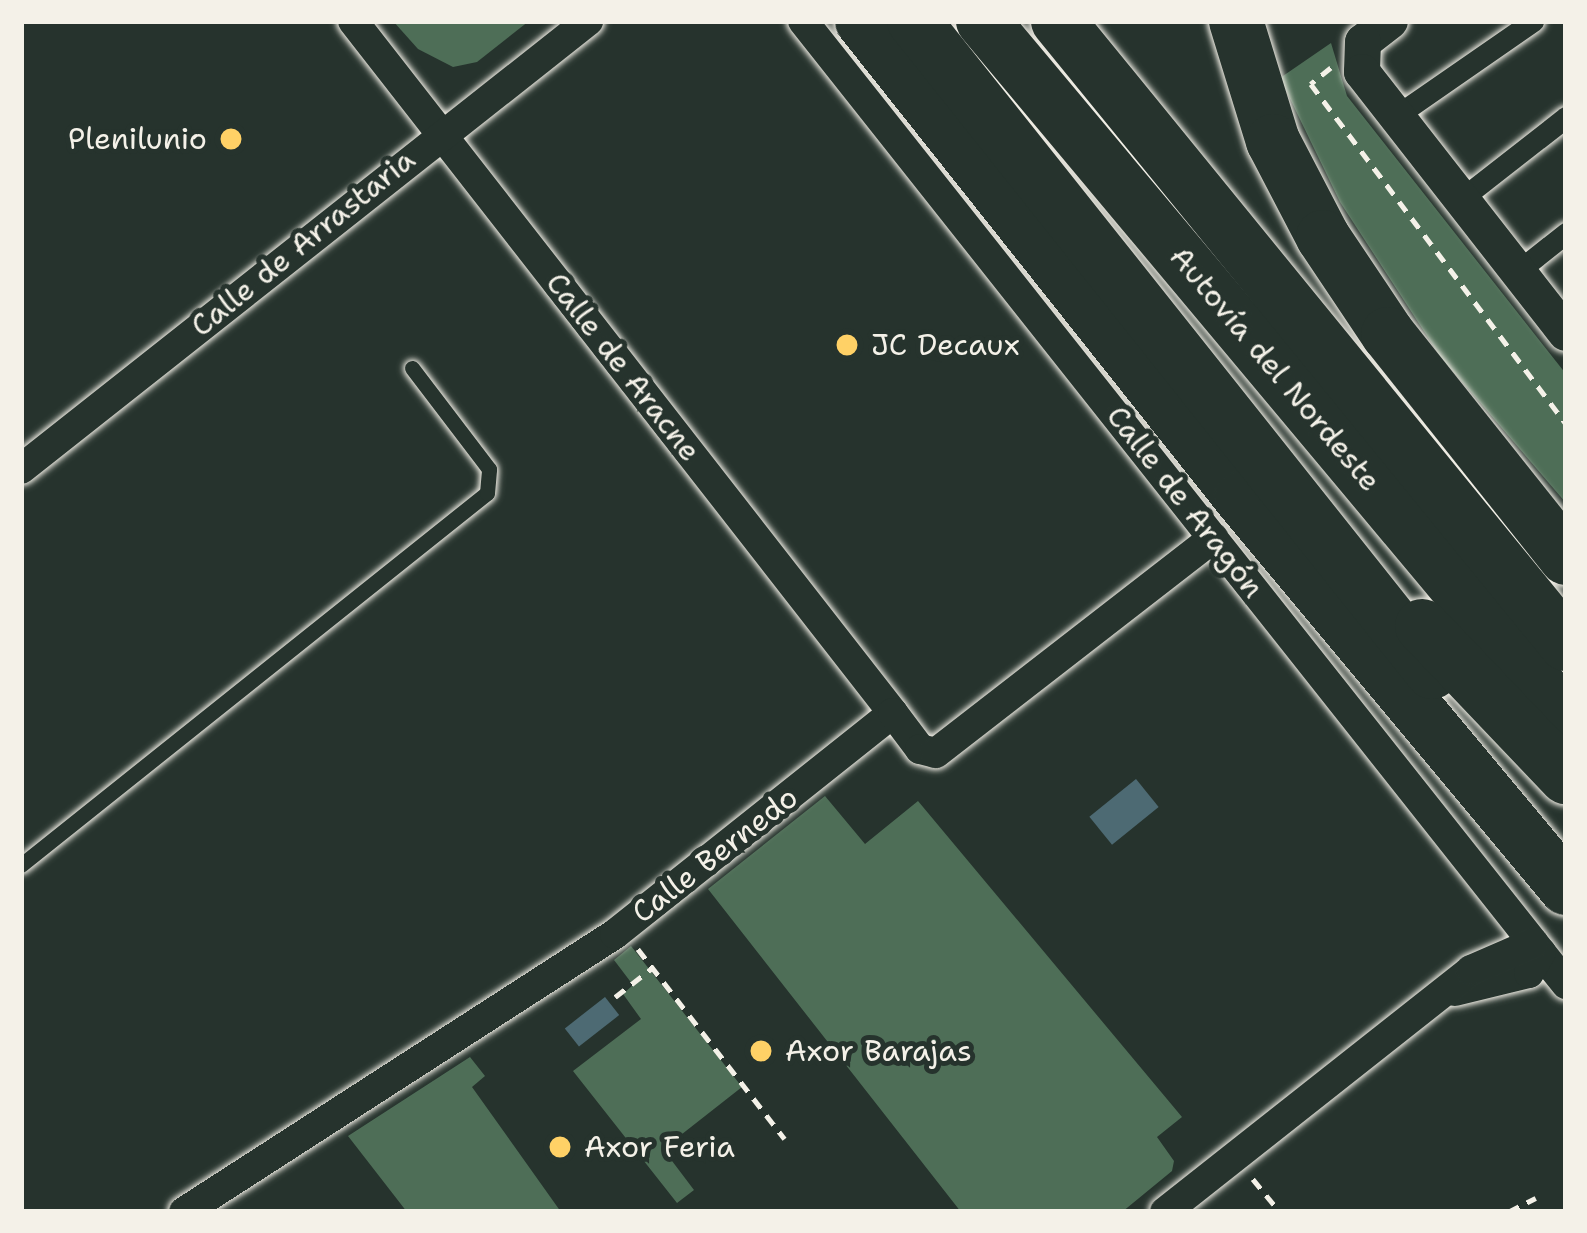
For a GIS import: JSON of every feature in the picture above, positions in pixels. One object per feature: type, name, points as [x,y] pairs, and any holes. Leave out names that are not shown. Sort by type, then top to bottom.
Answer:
[{"type":"highway","points":[[862,21],[1241,499],[1566,888]]},
{"type":"highway","points":[[914,21],[1566,842]]},
{"type":"highway","name":"Autovía del Nordeste","points":[[983,21],[1566,718]]},
{"type":"highway","name":"Autovía del Nordeste","points":[[1058,21],[1566,644]]},
{"type":"highway","points":[[1236,21],[1273,141],[1323,237],[1402,352],[1566,558]]},
{"type":"highway","points":[[1194,369],[1566,777]]},
{"type":"highway","points":[[1487,552],[1566,620]]},
{"type":"street","name":"Calle de Aracne","points":[[353,21],[893,713]]},
{"type":"street","name":"Calle de Arrastaria","points":[[21,469],[440,133],[588,21]]},
{"type":"street","name":"Calle de Aragón","points":[[803,21],[1566,985]]},
{"type":"street","points":[[1396,116],[1533,21]]},
{"type":"street","points":[[1369,32],[1362,72],[1566,333]]},
{"type":"street","points":[[1461,200],[1566,117]]},
{"type":"street","points":[[1518,271],[1566,232]]},
{"type":"street","points":[[893,713],[920,749],[936,754],[1213,538]]},
{"type":"street","name":"Calle Bernedo","points":[[184,1212],[614,934],[893,713]]},
{"type":"street","points":[[1165,1212],[1437,995],[1497,954],[1537,948]]},
{"type":"lane","points":[[21,866],[487,494],[490,469],[412,368]]},
{"type":"path","points":[[1369,32],[1311,84],[1566,424]]},
{"type":"path","points":[[638,949],[785,1138]]},
{"type":"path","points":[[615,997],[652,968]]},
{"type":"path","points":[[1234,1156],[1280,1212]]},
{"type":"path","points":[[1508,1212],[1536,1198]]},
{"type":"green space","points":[[393,21],[529,21],[477,62],[453,67],[418,49]]},
{"type":"green space","points":[[1331,43],[1347,96],[1566,374],[1566,503],[1440,356],[1340,202],[1280,78]]},
{"type":"green space","points":[[825,796],[865,844],[918,801],[1182,1117],[1157,1137],[1174,1161],[1172,1171],[1122,1212],[961,1212],[708,889]]},
{"type":"green space","points":[[631,946],[742,1087],[663,1149],[694,1190],[677,1203],[573,1071],[641,1019],[623,994],[633,985],[614,960]]},
{"type":"green space","points":[[470,1057],[485,1076],[472,1087],[561,1212],[407,1212],[348,1136]]},
{"type":"water","points":[[1136,779],[1159,807],[1112,845],[1089,817]]},
{"type":"water","points":[[605,997],[619,1015],[579,1047],[565,1028]]},
{"type":"place","name":"Plenilunio","points":[[231,139]]},
{"type":"place","name":"JC Decaux","points":[[847,345]]},
{"type":"place","name":"Axor Barajas","points":[[761,1051]]},
{"type":"place","name":"Axor Feria","points":[[560,1147]]}]
